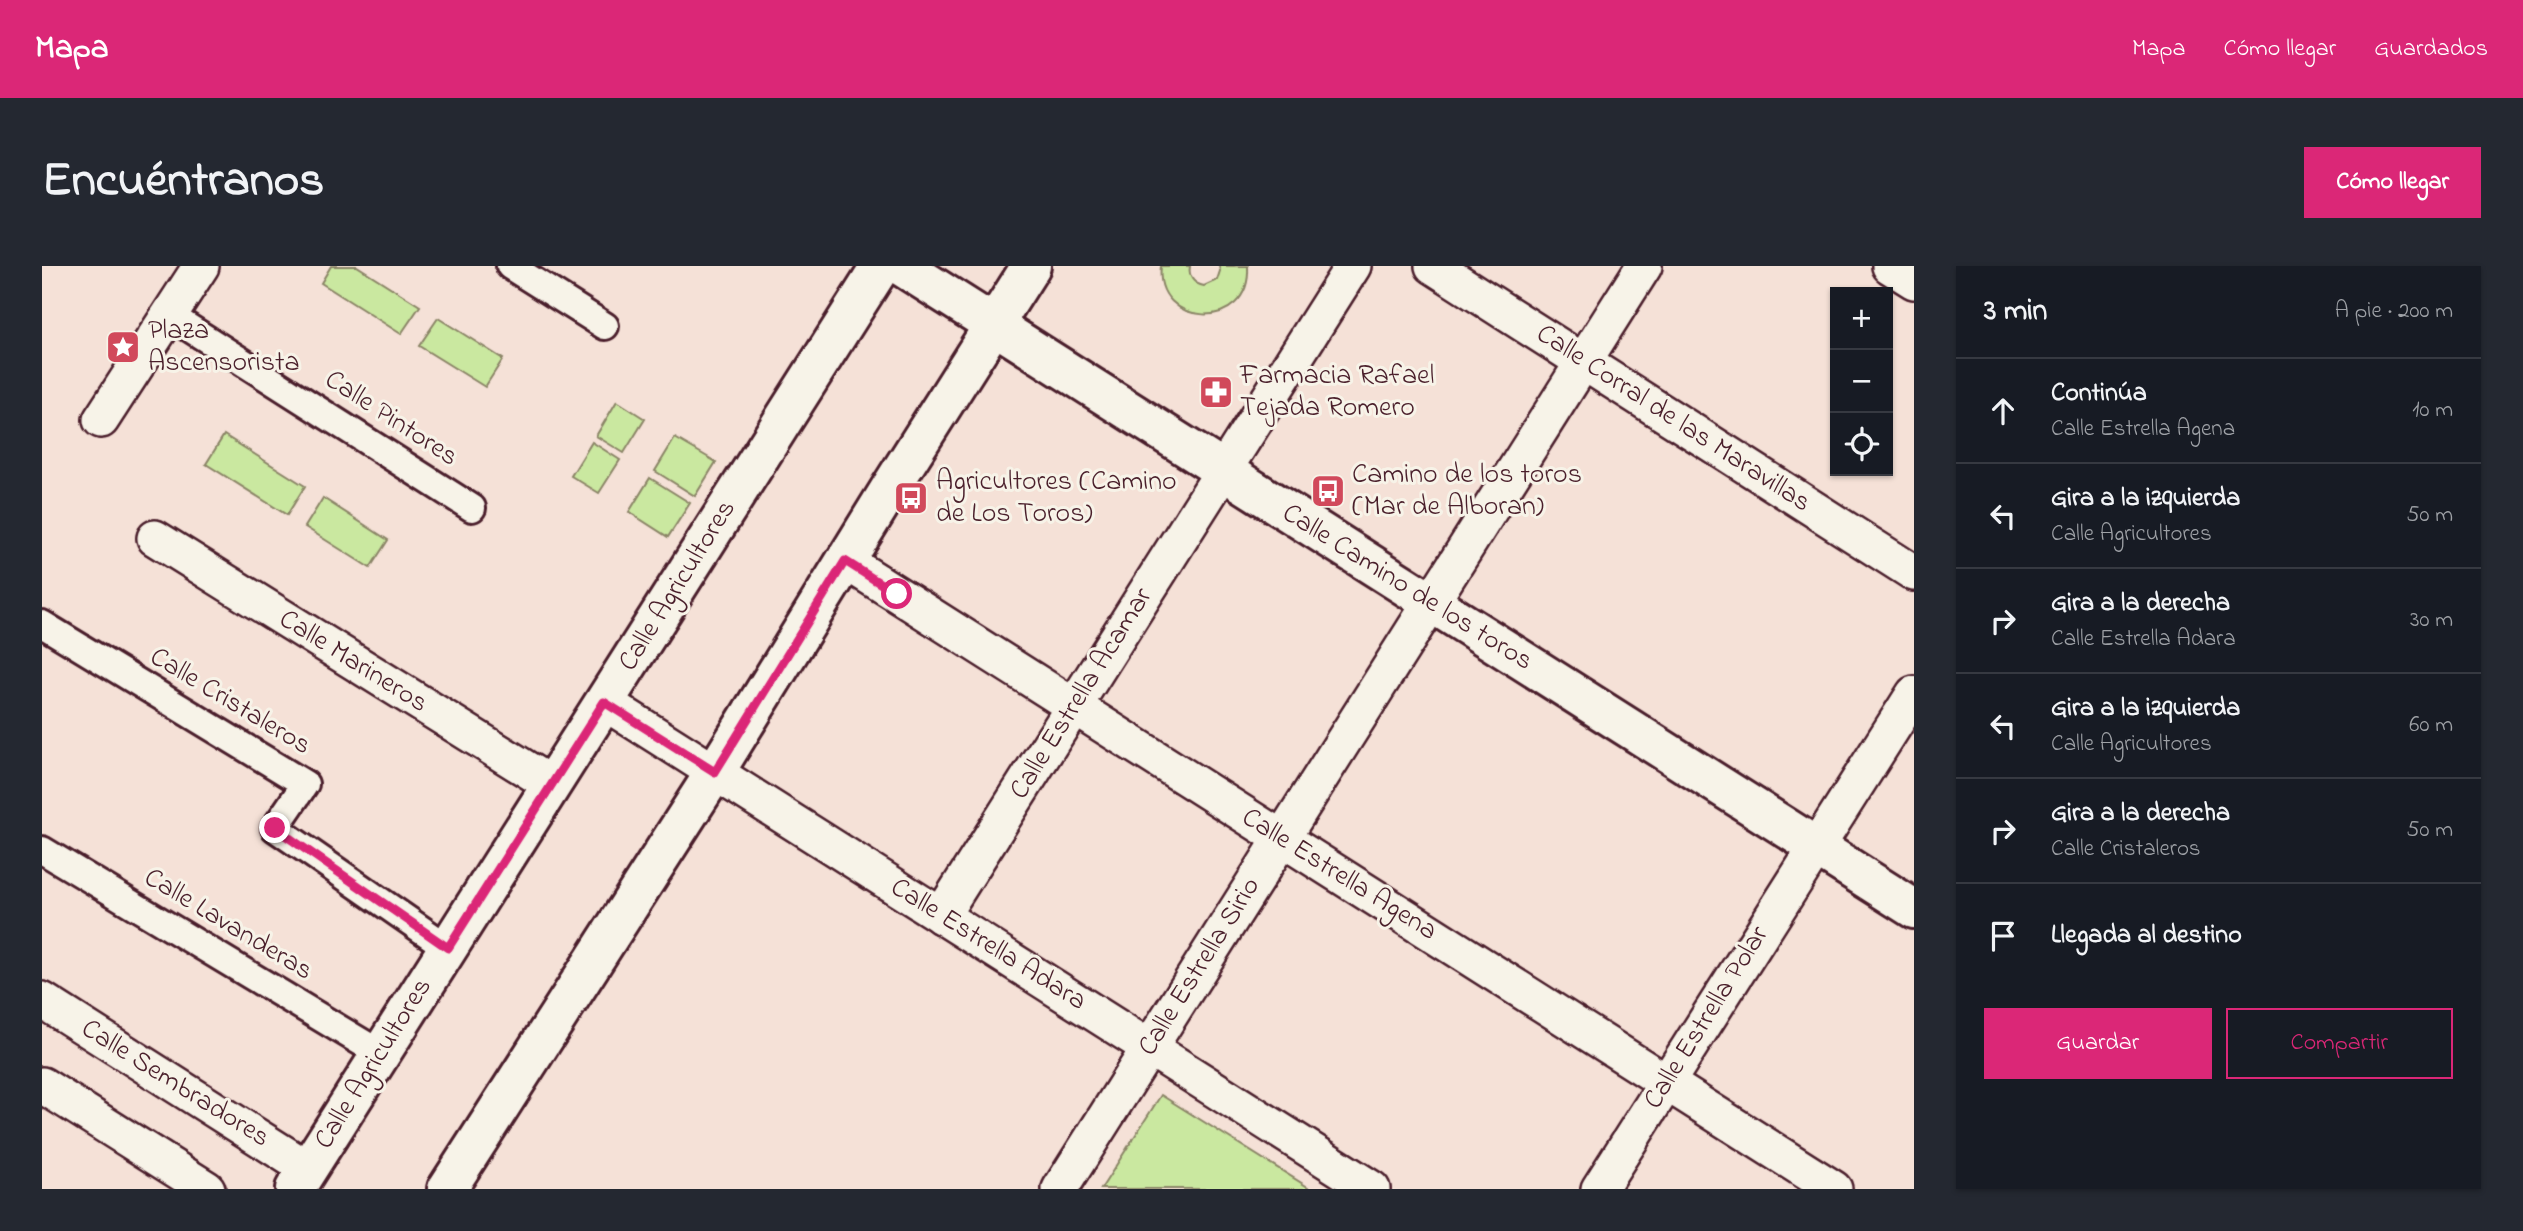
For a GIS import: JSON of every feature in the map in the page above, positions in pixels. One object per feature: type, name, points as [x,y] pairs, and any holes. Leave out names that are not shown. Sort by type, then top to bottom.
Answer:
[{"type":"street","points":[[101,421],[201,266]]},
{"type":"street","points":[[510,266],[605,326]]},
{"type":"street","name":"Calle Agricultores","points":[[301,1183],[881,266]]},
{"type":"street","name":"Calle Camino de los toros","points":[[901,266],[1914,909]]},
{"type":"street","points":[[447,1189],[715,772],[1031,266]]},
{"type":"street","name":"Calle Estrella Acamar","points":[[941,916],[1353,266]]},
{"type":"street","name":"Calle Corral de las Maravillas","points":[[1433,266],[1914,573]]},
{"type":"street","name":"Calle Estrella Sirio","points":[[1060,1189],[1644,266]]},
{"type":"street","points":[[1890,266],[1914,281]]},
{"type":"street","name":"Calle Pintores","points":[[169,315],[472,508]]},
{"type":"street","name":"Calle Marineros","points":[[155,538],[552,785]]},
{"type":"street","name":"Calle Estrella Agena","points":[[845,561],[1834,1189]]},
{"type":"street","name":"Calle Cristaleros","points":[[42,624],[304,785],[275,828],[448,948]]},
{"type":"street","name":"Calle Estrella Polar","points":[[1599,1189],[1914,694]]},
{"type":"street","name":"Calle Estrella Adara","points":[[604,702],[1372,1189]]},
{"type":"street","name":"Calle Lavanderas","points":[[42,850],[381,1054]]},
{"type":"street","name":"Calle Sembradores","points":[[42,1000],[301,1183]]},
{"type":"street","points":[[42,1085],[207,1189]]},
{"type":"green space","points":[[331,266],[357,266],[420,306],[401,334],[321,283]]},
{"type":"green space","points":[[1161,266],[1190,266],[1192,279],[1204,286],[1217,280],[1219,266],[1248,266],[1245,288],[1235,303],[1220,312],[1203,314],[1186,311],[1172,301],[1163,286]]},
{"type":"green space","points":[[438,318],[503,359],[485,387],[419,346]]},
{"type":"green space","points":[[617,401],[645,419],[624,453],[596,436]]},
{"type":"green space","points":[[224,435],[305,486],[287,515],[206,464]]},
{"type":"green space","points":[[675,438],[716,462],[695,496],[655,471]]},
{"type":"green space","points":[[592,442],[620,460],[599,493],[571,476]]},
{"type":"green space","points":[[650,478],[690,503],[668,537],[629,512]]},
{"type":"green space","points":[[323,498],[388,540],[370,568],[305,527]]},
{"type":"green space","points":[[1161,1095],[1311,1189],[1101,1189]]},
{"type":"place","name":"Plaza Ascensorista","points":[[123,347]]},
{"type":"place","name":"Farmacia Rafael Tejada Romero","points":[[1216,392]]},
{"type":"place","name":"Camino de los toros (Mar de Alboran)","points":[[1328,491]]},
{"type":"place","name":"Agricultores (Camino de Los Toros)","points":[[911,498]]},
{"type":"route","points":[[275,828],[448,948],[604,702],[715,772],[845,561],[897,594]]}]
